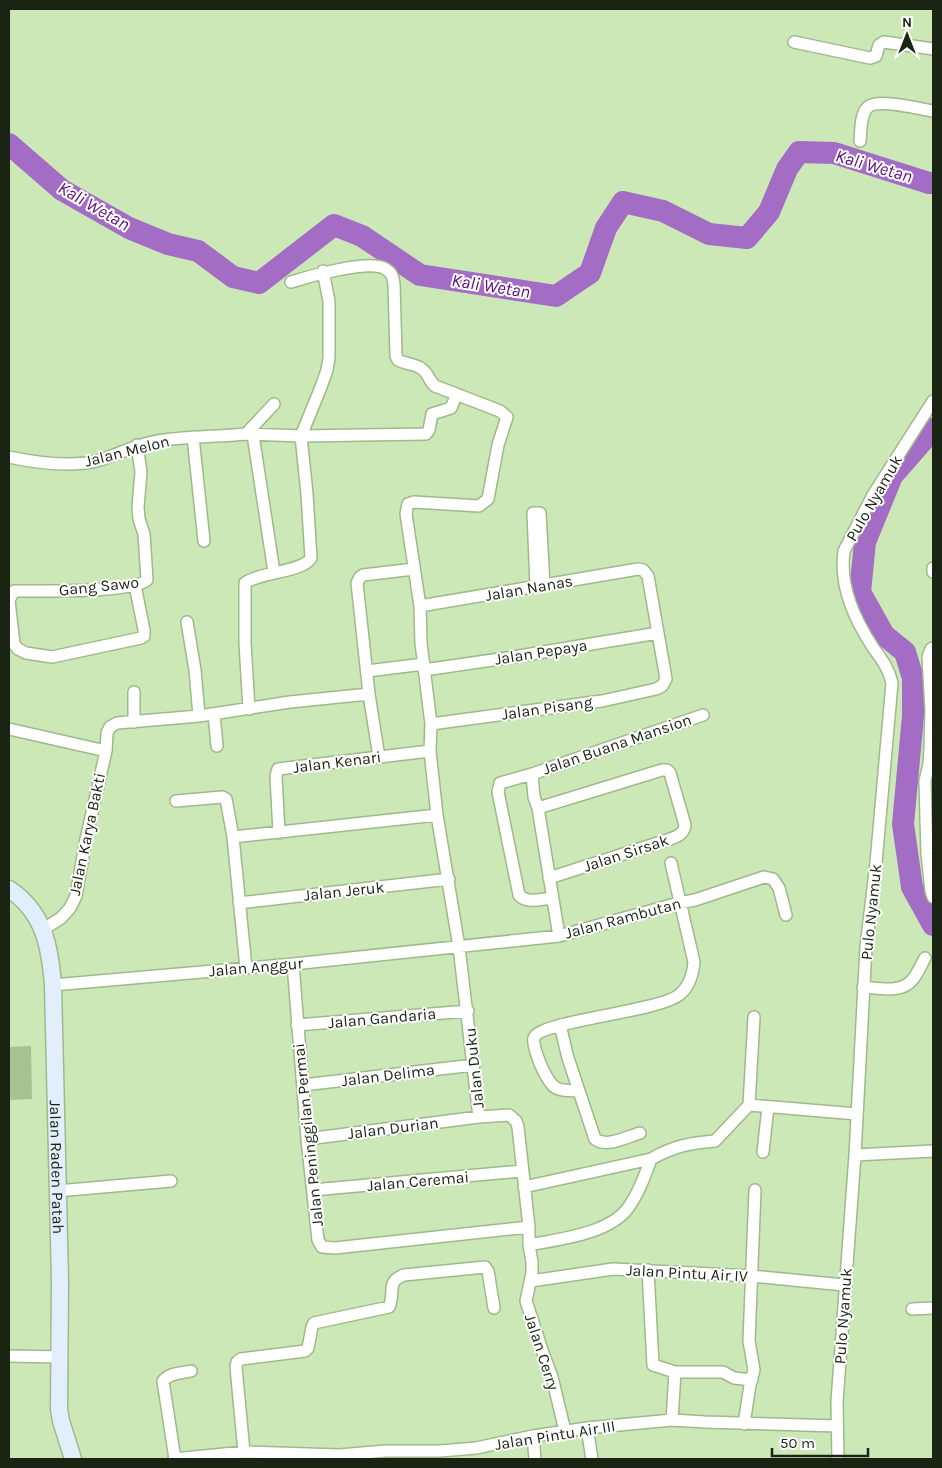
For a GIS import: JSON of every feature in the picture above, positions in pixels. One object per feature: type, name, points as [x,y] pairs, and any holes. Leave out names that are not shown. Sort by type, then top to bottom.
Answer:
[{"type":"main road","name":"Jalan Raden Patah","points":[[9,889],[17,894],[30,908],[42,930],[50,955],[53,985],[60,1281],[59,1409],[73,1459]]},
{"type":"street","points":[[794,42],[870,58],[876,56],[879,45],[884,42],[933,49]]},
{"type":"street","points":[[860,141],[864,113],[871,105],[891,104],[933,111]]},
{"type":"street","points":[[291,282],[323,272],[374,266],[384,268],[393,276],[395,349],[398,360],[421,368],[435,386],[456,396],[500,411],[507,417],[498,445],[488,499],[479,506],[414,502],[408,504],[406,514],[420,606],[424,667],[431,724],[430,751],[437,816],[459,946]]},
{"type":"street","points":[[250,709],[245,643],[244,585],[246,581],[274,572],[304,566],[311,558],[308,494],[301,436],[327,370],[328,301],[323,272]]},
{"type":"street","name":"Jalan Melon","points":[[9,457],[34,461],[80,463],[107,458],[137,445],[159,440],[193,437],[426,434],[429,430],[432,414],[451,408],[456,396]]},
{"type":"street","name":"Pulo Nyamuk","points":[[838,1459],[837,1402],[844,1285],[855,1155],[863,987],[892,683],[888,667],[874,648],[848,599],[845,590],[843,561],[844,551],[873,494],[933,401]]},
{"type":"street","points":[[274,404],[250,435],[274,572]]},
{"type":"street","points":[[193,437],[204,542]]},
{"type":"street","name":"Gang Sawo","points":[[9,600],[14,591],[65,591],[135,585],[144,583],[147,580],[148,570],[144,534],[139,519],[138,507],[141,472],[137,445]]},
{"type":"street","points":[[533,513],[540,513],[540,586],[533,513]]},
{"type":"street","points":[[379,758],[369,694],[358,580],[363,575],[414,569]]},
{"type":"street","name":"Jalan Nanas","points":[[420,606],[638,569],[643,570],[648,576],[658,633]]},
{"type":"street","points":[[9,600],[14,644],[18,649],[26,652],[52,657],[142,638],[144,630],[135,585]]},
{"type":"street","points":[[187,622],[200,716]]},
{"type":"street","name":"Jalan Pepaya","points":[[424,667],[513,657],[658,633]]},
{"type":"street","name":"Jalan Pisang","points":[[431,724],[602,700],[662,686],[666,679],[658,633]]},
{"type":"street","points":[[933,648],[930,649],[928,657],[931,764],[925,781],[927,854],[930,891],[933,897]]},
{"type":"street","points":[[367,671],[424,667]]},
{"type":"street","points":[[134,692],[134,722],[200,716],[297,701],[369,694]]},
{"type":"street","points":[[214,714],[217,746]]},
{"type":"street","name":"Jalan Buana Mansion","points":[[552,898],[523,900],[519,895],[498,792],[500,783],[532,774],[703,715]]},
{"type":"street","name":"Jalan Karya Bakti","points":[[42,930],[61,918],[70,908],[76,896],[86,840],[106,751],[107,733],[110,727],[117,723],[134,722]]},
{"type":"street","points":[[9,729],[106,751]]},
{"type":"street","name":"Jalan Kenari","points":[[279,833],[276,776],[278,769],[430,751]]},
{"type":"street","name":"Jalan Sirsak","points":[[538,808],[666,770],[670,773],[685,825],[682,833],[664,841],[549,878]]},
{"type":"street","name":"Jalan Buana Mansion","points":[[532,774],[534,797],[538,808],[558,936]]},
{"type":"street","points":[[176,801],[222,797],[226,799],[233,837],[246,968]]},
{"type":"street","points":[[233,837],[437,816]]},
{"type":"street","points":[[872,862],[870,876],[874,881]]},
{"type":"street","points":[[579,1091],[557,1090],[552,1086],[543,1070],[534,1043],[534,1037],[538,1032],[560,1024],[618,1014],[669,1001],[680,995],[693,974],[694,962],[671,863]]},
{"type":"street","name":"Jalan Rambutan","points":[[459,946],[558,936],[695,900],[764,877],[774,879],[779,888],[786,915]]},
{"type":"street","name":"Jalan Jeruk","points":[[239,903],[449,879]]},
{"type":"street","name":"Jalan Anggur","points":[[53,985],[293,964],[459,946]]},
{"type":"street","name":"Jalan Duku","points":[[459,946],[479,1117],[509,1115],[516,1121],[532,1262],[531,1277]]},
{"type":"street","points":[[863,987],[894,989],[908,984],[913,980],[925,958]]},
{"type":"street","name":"Jalan Peninggilan Permai","points":[[293,964],[307,1139],[318,1240],[322,1247],[328,1249],[528,1227]]},
{"type":"street","name":"Jalan Gandaria","points":[[297,1025],[468,1011]]},
{"type":"street","points":[[524,1187],[655,1157],[666,1150],[686,1144],[715,1141],[749,1105],[754,1017]]},
{"type":"street","points":[[560,1024],[595,1139],[600,1143],[608,1143],[640,1133]]},
{"type":"street","name":"Jalan Delima","points":[[304,1085],[474,1065]]},
{"type":"street","points":[[749,1105],[857,1114]]},
{"type":"street","points":[[763,1152],[768,1107]]},
{"type":"street","name":"Jalan Durian","points":[[307,1139],[479,1117]]},
{"type":"street","points":[[855,1155],[933,1151]]},
{"type":"street","points":[[529,1245],[585,1233],[614,1221],[627,1210],[635,1198],[655,1157]]},
{"type":"street","name":"Jalan Ceremai","points":[[313,1190],[522,1171]]},
{"type":"street","points":[[57,1191],[171,1181]]},
{"type":"street","points":[[744,1424],[754,1363],[749,1341],[755,1190]]},
{"type":"street","points":[[244,1452],[236,1367],[237,1362],[241,1359],[305,1351],[308,1348],[314,1323],[389,1308],[392,1303],[392,1283],[396,1278],[404,1275],[485,1267],[488,1271],[494,1308]]},
{"type":"street","name":"Jalan Pintu Air IV","points":[[531,1277],[613,1269],[752,1276],[844,1285]]},
{"type":"street","points":[[648,1270],[653,1366],[675,1372],[703,1370],[724,1372],[734,1378],[752,1380]]},
{"type":"street","name":"Jalan Cerry","points":[[531,1277],[526,1301],[552,1377],[565,1431]]},
{"type":"street","points":[[912,1309],[933,1308]]},
{"type":"street","points":[[9,1356],[60,1356]]},
{"type":"street","points":[[174,1459],[162,1380],[171,1375],[191,1371]]},
{"type":"street","points":[[672,1420],[675,1372]]},
{"type":"street","name":"Jalan Pintu Air III","points":[[174,1459],[244,1452],[297,1456],[387,1455],[440,1451],[476,1448],[533,1436],[587,1428],[672,1420],[837,1426]]},
{"type":"street","points":[[587,1428],[592,1459]]},
{"type":"street","points":[[533,1436],[535,1459]]},
{"type":"building","points":[[31,1046],[32,1099],[9,1100],[9,1047]]},
{"type":"waterway","name":"Kali Wetan","points":[[9,144],[62,190],[129,228],[168,244],[198,251],[233,277],[259,283],[334,225],[362,236],[420,275],[556,296],[590,273],[606,228],[623,202],[663,211],[709,234],[747,238],[769,212],[787,169],[799,152],[834,153],[933,183]]},
{"type":"waterway","points":[[933,429],[892,476],[865,542],[860,592],[884,635],[905,652],[913,678],[913,716],[903,824],[912,887],[933,925]]}]
